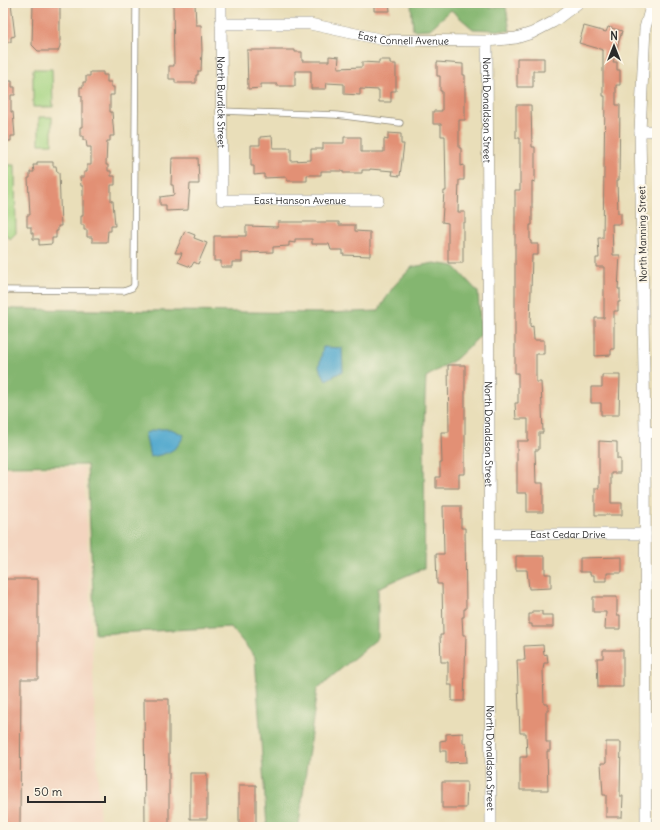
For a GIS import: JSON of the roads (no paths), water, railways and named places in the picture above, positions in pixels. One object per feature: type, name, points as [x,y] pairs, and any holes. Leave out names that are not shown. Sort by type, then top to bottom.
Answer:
[{"type":"street","name":"North Burdick Street","points":[[221,3],[222,200]]},
{"type":"street","name":"East Connell Avenue","points":[[221,24],[310,24],[384,40],[487,41],[516,38],[532,33],[552,22],[578,3]]},
{"type":"street","name":"North Manning Street","points":[[646,827],[645,432],[640,131],[645,28],[652,3]]},
{"type":"street","name":"North Donaldson Street","points":[[487,41],[491,827]]},
{"type":"street","points":[[640,131],[657,131]]},
{"type":"street","name":"East Hanson Avenue","points":[[222,200],[378,200]]},
{"type":"street","points":[[645,432],[657,433]]},
{"type":"street","name":"East Cedar Drive","points":[[490,534],[645,534]]},
{"type":"lane","points":[[3,290],[124,291],[132,288],[134,285],[136,3]]},
{"type":"lane","points":[[221,111],[336,115],[400,123]]},
{"type":"water","points":[[323,347],[342,348],[343,371],[326,380],[319,367]]},
{"type":"water","points":[[159,429],[171,429],[184,435],[174,449],[161,455],[150,457],[145,433]]}]
